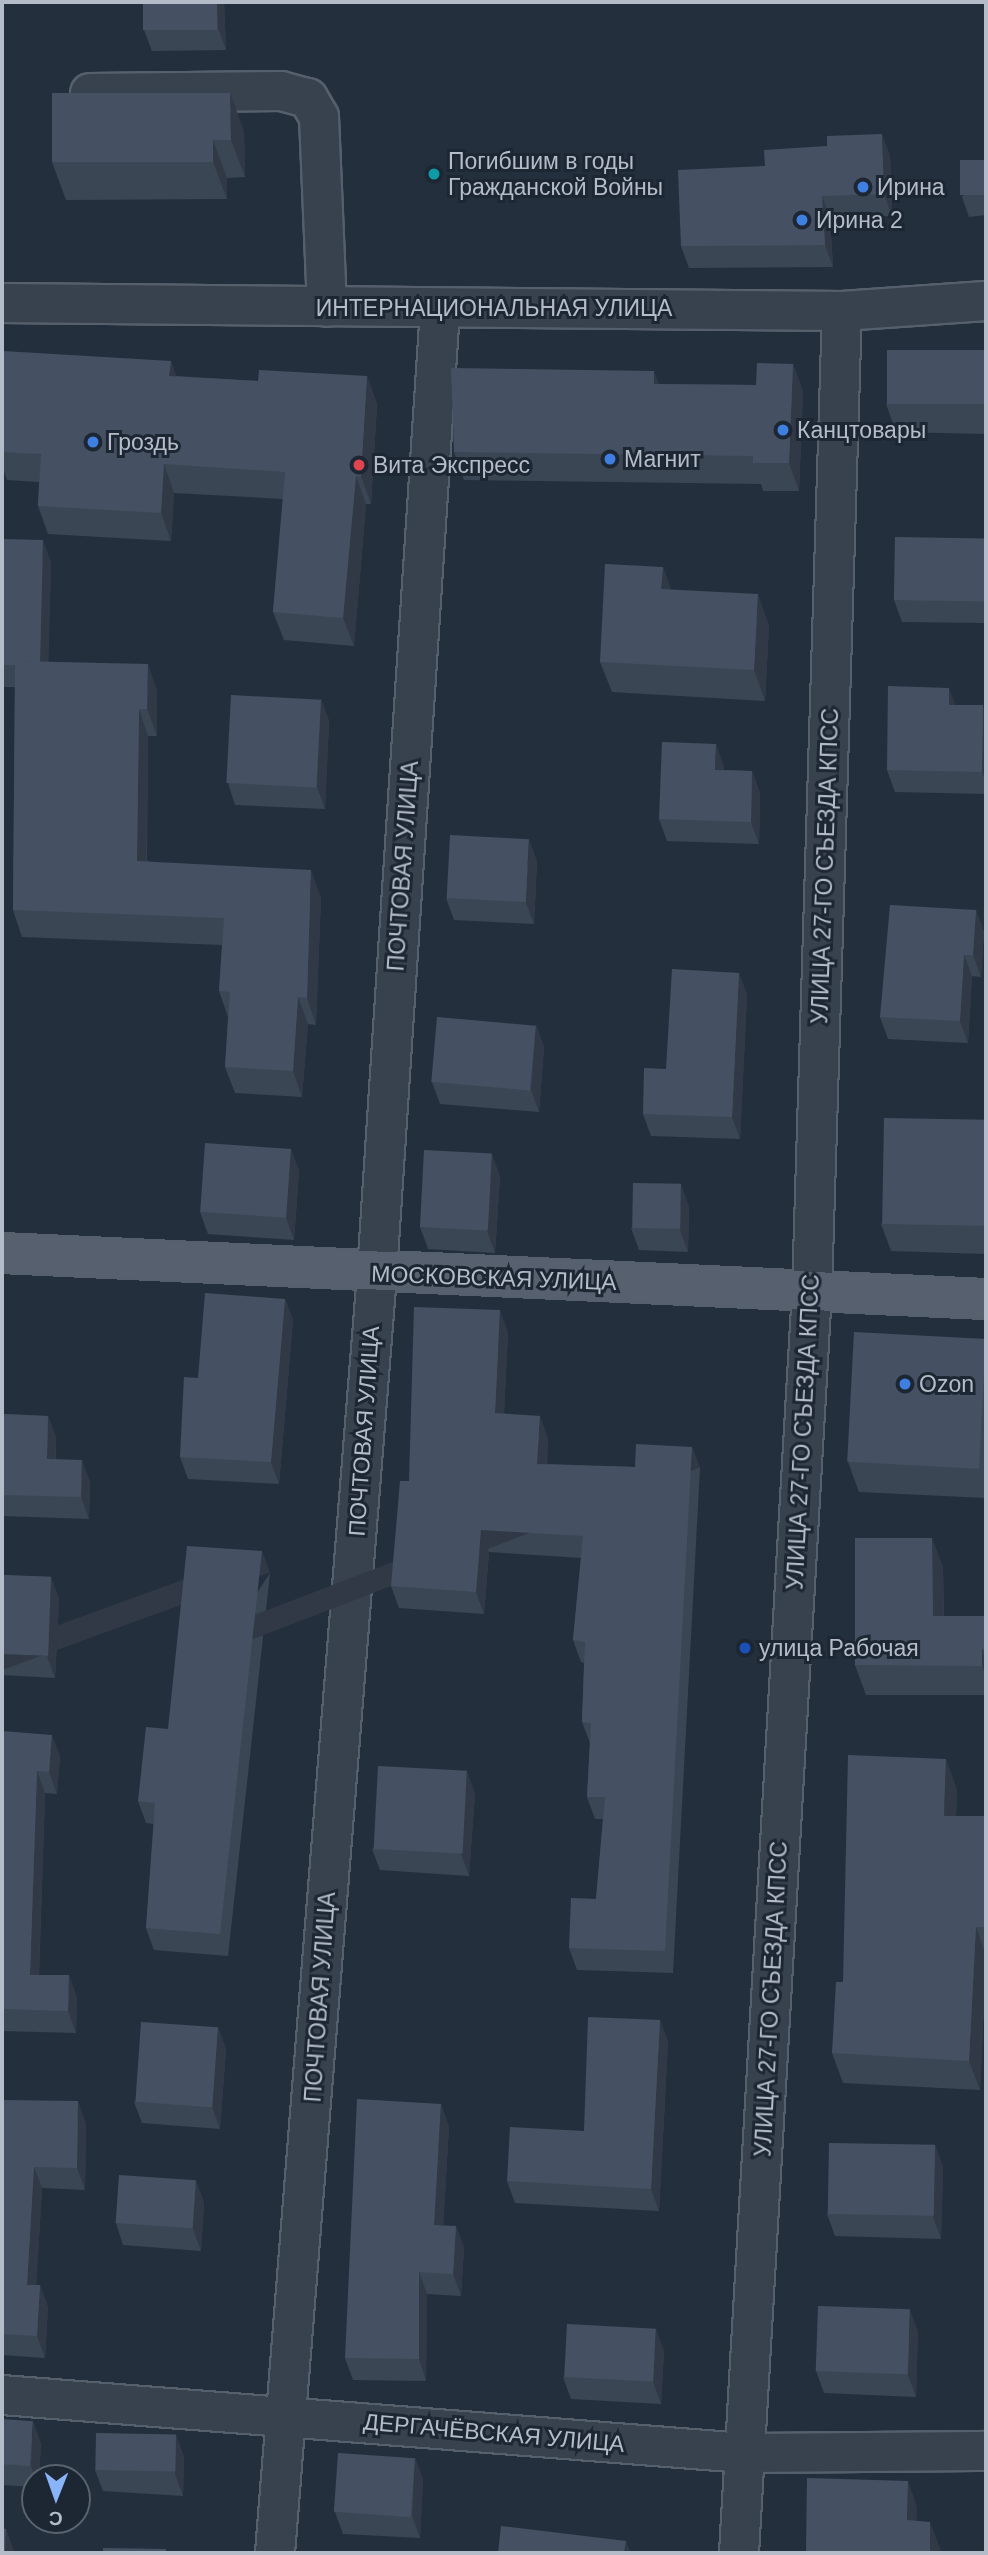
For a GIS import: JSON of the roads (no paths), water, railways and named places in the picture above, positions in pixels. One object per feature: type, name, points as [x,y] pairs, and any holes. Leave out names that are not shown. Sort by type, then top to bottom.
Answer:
[{"type":"main road","name":"МОСКОВСКАЯ УЛИЦА","points":[[2,1253],[377,1273],[986,1299]]},
{"type":"street","points":[[90,93],[281,90],[308,97],[319,117],[327,307]]},
{"type":"street","name":"ИНТЕРНАЦИОНАЛЬНАЯ УЛИЦА","points":[[2,303],[842,311],[986,301]]},
{"type":"street","name":"ПОЧТОВАЯ УЛИЦА","points":[[275,2553],[377,1273],[440,309]]},
{"type":"street","name":"УЛИЦА 27-ГО СЪЕЗДА КПСС","points":[[740,2553],[812,1291],[842,311]]},
{"type":"street","name":"ДЕРГАЧЁВСКАЯ УЛИЦА","points":[[2,2395],[744,2453],[986,2451]]},
{"type":"place","name":"Погибшим в годы Гражданской Войны","points":[[434,174]]},
{"type":"place","name":"Ирина","points":[[863,187]]},
{"type":"place","name":"Ирина 2","points":[[802,220]]},
{"type":"place","name":"Канцтовары","points":[[783,430]]},
{"type":"place","name":"Гроздь","points":[[93,442]]},
{"type":"place","name":"Магнит","points":[[610,459]]},
{"type":"place","name":"Вита Экспресс","points":[[359,465]]},
{"type":"place","name":"Ozon","points":[[905,1384]]},
{"type":"place","name":"улица Рабочая","points":[[745,1648]]}]
